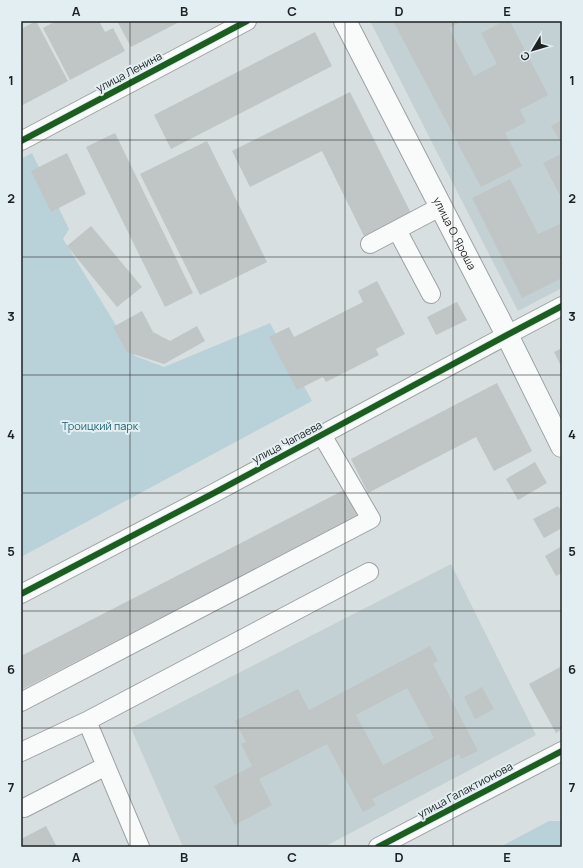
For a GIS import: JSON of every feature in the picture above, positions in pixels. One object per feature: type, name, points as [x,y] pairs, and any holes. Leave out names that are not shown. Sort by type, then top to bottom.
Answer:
[{"type":"main road","name":"улица О. Яроша","points":[[345,21],[507,335],[562,446]]},
{"type":"street","name":"улица Ленина","points":[[21,141],[247,21]]},
{"type":"street","points":[[370,244],[440,207]]},
{"type":"street","points":[[397,230],[431,294]]},
{"type":"street","name":"улица Чапаева","points":[[21,594],[214,493],[562,306]]},
{"type":"street","points":[[21,702],[371,519],[322,435]]},
{"type":"street","points":[[21,752],[87,721],[369,572]]},
{"type":"street","points":[[87,721],[140,847]]},
{"type":"street","name":"улица Галактионова","points":[[378,847],[562,751]]},
{"type":"street","points":[[24,808],[106,766]]},
{"type":"shaded area","points":[[370,21],[562,21],[562,288],[518,311]]},
{"type":"shaded area","points":[[451,564],[536,735],[324,847],[183,847],[131,728]]},
{"type":"green space","name":"Троицкий парк","points":[[32,153],[69,229],[63,239],[135,356],[164,367],[270,323],[312,401],[21,557],[21,159]]},
{"type":"green space","points":[[549,821],[562,821],[562,847],[500,847]]},
{"type":"building","points":[[36,21],[68,81],[21,106],[21,61],[23,60],[21,57],[21,29]]},
{"type":"building","points":[[56,21],[99,21],[105,32],[113,28],[125,51],[70,80],[43,28]]},
{"type":"building","points":[[117,21],[181,21],[131,47]]},
{"type":"building","points":[[393,21],[462,21],[449,28],[474,76],[497,64],[481,33],[504,21],[510,21],[548,95],[520,110],[526,122],[505,133],[522,166],[481,187]]},
{"type":"building","points":[[315,32],[332,66],[171,149],[154,115]]},
{"type":"building","points":[[350,92],[411,213],[364,236],[322,151],[250,187],[232,151]]},
{"type":"building","points":[[562,120],[562,144],[551,126]]},
{"type":"building","points":[[115,133],[193,293],[165,307],[86,147]]},
{"type":"building","points":[[207,141],[267,262],[200,295],[140,174]]},
{"type":"building","points":[[67,153],[86,194],[51,212],[31,171]]},
{"type":"building","points":[[561,154],[562,156],[562,199],[543,163]]},
{"type":"building","points":[[510,179],[538,234],[562,223],[562,278],[522,298],[472,198]]},
{"type":"building","points":[[91,226],[142,287],[117,307],[67,246]]},
{"type":"building","points":[[377,281],[405,334],[376,349],[379,355],[326,382],[323,377],[297,390],[269,337],[289,327],[294,337],[363,302],[358,291]]},
{"type":"building","points":[[457,302],[467,320],[436,335],[427,317]]},
{"type":"building","points":[[142,311],[153,332],[170,341],[197,326],[205,341],[164,364],[127,352],[113,327]]},
{"type":"building","points":[[562,348],[562,368],[554,352]]},
{"type":"building","points":[[497,383],[532,451],[494,471],[476,437],[368,493],[351,459]]},
{"type":"building","points":[[535,462],[547,483],[518,500],[506,479]]},
{"type":"building","points":[[344,490],[358,516],[21,690],[21,656]]},
{"type":"building","points":[[558,506],[562,512],[562,528],[544,538],[533,519]]},
{"type":"building","points":[[562,546],[562,573],[556,576],[545,556]]},
{"type":"building","points":[[430,646],[438,661],[433,664],[478,751],[461,759],[459,754],[372,799],[376,805],[363,812],[327,744],[259,779],[272,805],[235,825],[214,786],[252,766],[241,744],[246,742],[235,721],[298,689],[309,710]],"holes":[[[407,688],[434,738],[383,765],[356,715]]]},
{"type":"building","points":[[562,666],[562,729],[556,733],[529,684]]},
{"type":"building","points":[[482,687],[494,709],[475,719],[464,697]]},
{"type":"building","points":[[46,826],[57,847],[21,847],[21,839]]},
{"type":"cycle path","points":[[21,141],[247,21]]},
{"type":"cycle path","points":[[21,594],[214,493],[562,306]]},
{"type":"cycle path","points":[[378,847],[562,751]]}]
